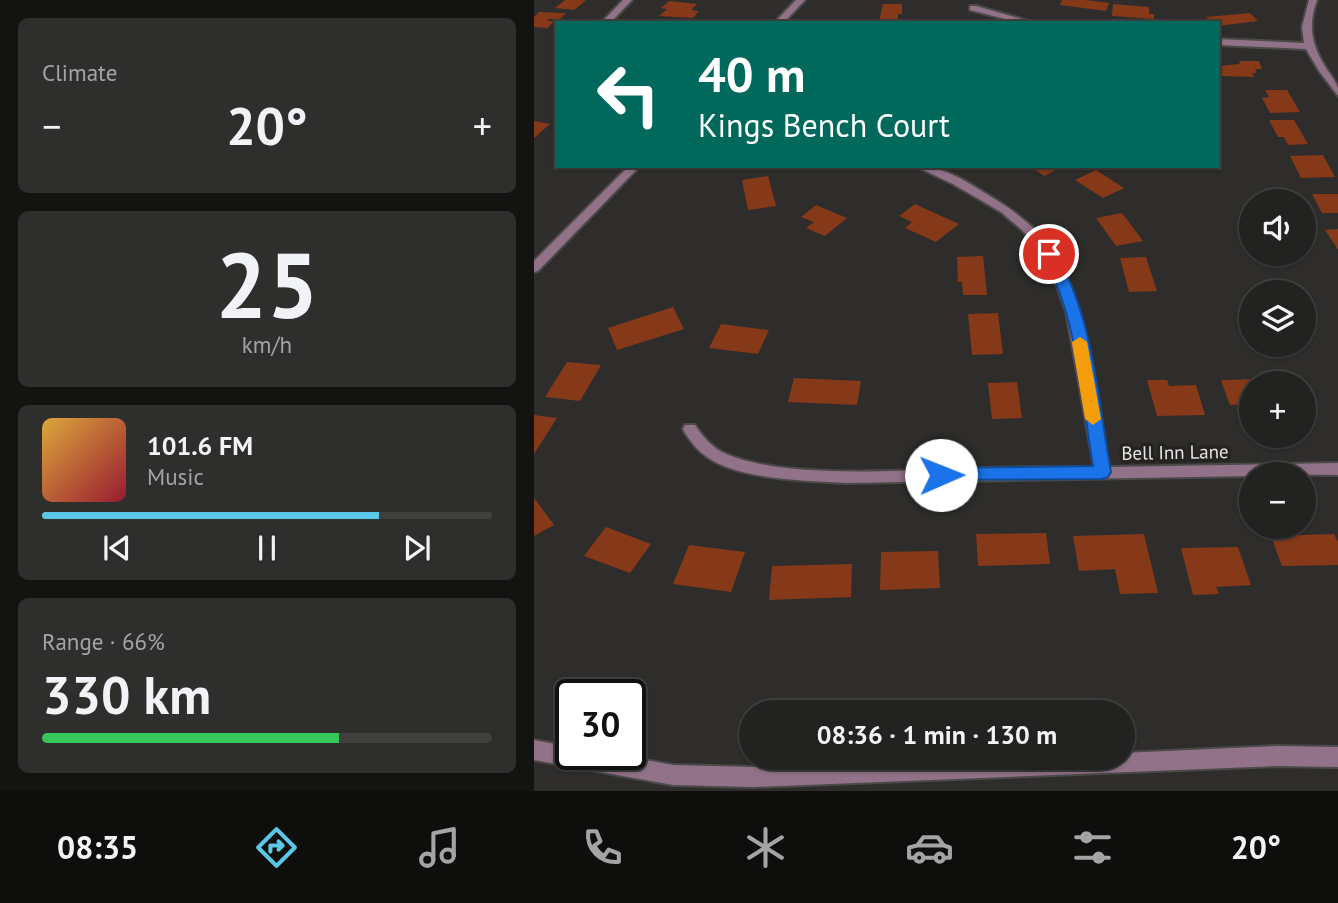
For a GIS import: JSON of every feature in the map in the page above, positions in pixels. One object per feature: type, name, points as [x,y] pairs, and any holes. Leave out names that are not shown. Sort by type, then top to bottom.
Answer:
[{"type":"street","points":[[607,21],[628,0]]},
{"type":"street","points":[[780,21],[801,0]]},
{"type":"street","points":[[1313,0],[1307,13],[1305,28],[1308,46],[1338,94]]},
{"type":"street","points":[[973,8],[1024,21]]},
{"type":"street","points":[[1220,42],[1308,46]]},
{"type":"street","points":[[534,268],[633,168]]},
{"type":"street","points":[[925,168],[996,203],[1030,230],[1049,254],[1063,279],[1074,310],[1102,472]]},
{"type":"street","name":"Bell Inn Lane","points":[[690,429],[702,447],[722,459],[751,467],[811,474],[888,476],[1338,468]]},
{"type":"street","points":[[534,750],[673,775],[753,777],[1278,756],[1338,757]]},
{"type":"building","points":[[565,0],[586,0],[574,10],[555,8]]},
{"type":"building","points":[[1062,0],[1109,3],[1106,11],[1060,5]]},
{"type":"building","points":[[669,1],[697,4],[691,10],[699,11],[693,18],[659,16],[667,9],[661,8]]},
{"type":"building","points":[[883,4],[902,4],[902,14],[898,14],[898,21],[879,21]]},
{"type":"building","points":[[1113,4],[1149,7],[1149,14],[1154,14],[1154,19],[1112,16]]},
{"type":"building","points":[[539,12],[566,13],[560,19],[549,19],[547,21],[554,21],[548,28],[534,27],[534,17]]},
{"type":"building","points":[[1250,13],[1258,21],[1220,26],[1220,21],[1210,21],[1206,17]]},
{"type":"building","points":[[1239,61],[1259,61],[1262,69],[1255,69],[1257,73],[1252,73],[1254,77],[1220,76],[1220,66],[1240,64]]},
{"type":"building","points":[[1265,90],[1287,90],[1300,112],[1270,113],[1262,98],[1269,97]]},
{"type":"building","points":[[1269,120],[1294,120],[1308,144],[1288,145],[1284,137],[1278,137]]},
{"type":"building","points":[[534,121],[550,124],[534,138]]},
{"type":"building","points":[[1323,155],[1335,177],[1301,178],[1290,156]]},
{"type":"building","points":[[1031,168],[1059,168],[1045,176]]},
{"type":"building","points":[[1096,170],[1124,188],[1103,198],[1075,180]]},
{"type":"building","points":[[768,176],[776,206],[748,210],[742,180]]},
{"type":"building","points":[[1316,194],[1339,194],[1339,213],[1322,213],[1316,202]]},
{"type":"building","points":[[915,204],[959,224],[936,242],[905,228],[912,222],[899,216]]},
{"type":"building","points":[[816,205],[847,218],[825,236],[806,228],[814,222],[801,217]]},
{"type":"building","points":[[1122,213],[1143,241],[1116,246],[1096,218]]},
{"type":"building","points":[[1339,229],[1339,251],[1325,230]]},
{"type":"building","points":[[983,256],[987,295],[963,295],[962,282],[958,282],[957,257]]},
{"type":"building","points":[[1146,257],[1157,291],[1129,292],[1120,258]]},
{"type":"building","points":[[673,307],[684,329],[617,350],[608,328]]},
{"type":"building","points":[[998,313],[1003,354],[972,355],[968,314]]},
{"type":"building","points":[[721,324],[769,330],[758,354],[709,348]]},
{"type":"building","points":[[567,362],[601,365],[580,401],[545,397]]},
{"type":"building","points":[[794,378],[861,381],[857,405],[788,402]]},
{"type":"building","points":[[1147,380],[1167,380],[1169,386],[1196,385],[1205,415],[1157,416]]},
{"type":"building","points":[[1221,380],[1239,380],[1239,405],[1230,405]]},
{"type":"building","points":[[1017,382],[1022,418],[992,419],[988,383]]},
{"type":"building","points":[[534,415],[557,418],[534,454]]},
{"type":"building","points":[[534,498],[554,525],[534,536]]},
{"type":"building","points":[[606,527],[651,544],[630,573],[584,556]]},
{"type":"building","points":[[1046,533],[1050,564],[978,566],[976,534]]},
{"type":"building","points":[[1144,534],[1158,593],[1120,594],[1115,569],[1079,571],[1073,536]]},
{"type":"building","points":[[1334,534],[1339,544],[1339,565],[1282,566],[1272,539],[1316,539],[1316,535]]},
{"type":"building","points":[[689,545],[745,552],[731,592],[673,584]]},
{"type":"building","points":[[1238,547],[1251,585],[1216,587],[1219,594],[1193,595],[1181,548]]},
{"type":"building","points":[[938,551],[940,588],[880,590],[881,552]]},
{"type":"building","points":[[852,564],[851,597],[769,600],[772,566]]},
{"type":"slow traffic","points":[[1080,342],[1093,419]]},
{"type":"route","points":[[941,475],[1102,472],[1074,310],[1063,279],[1049,254]]}]
